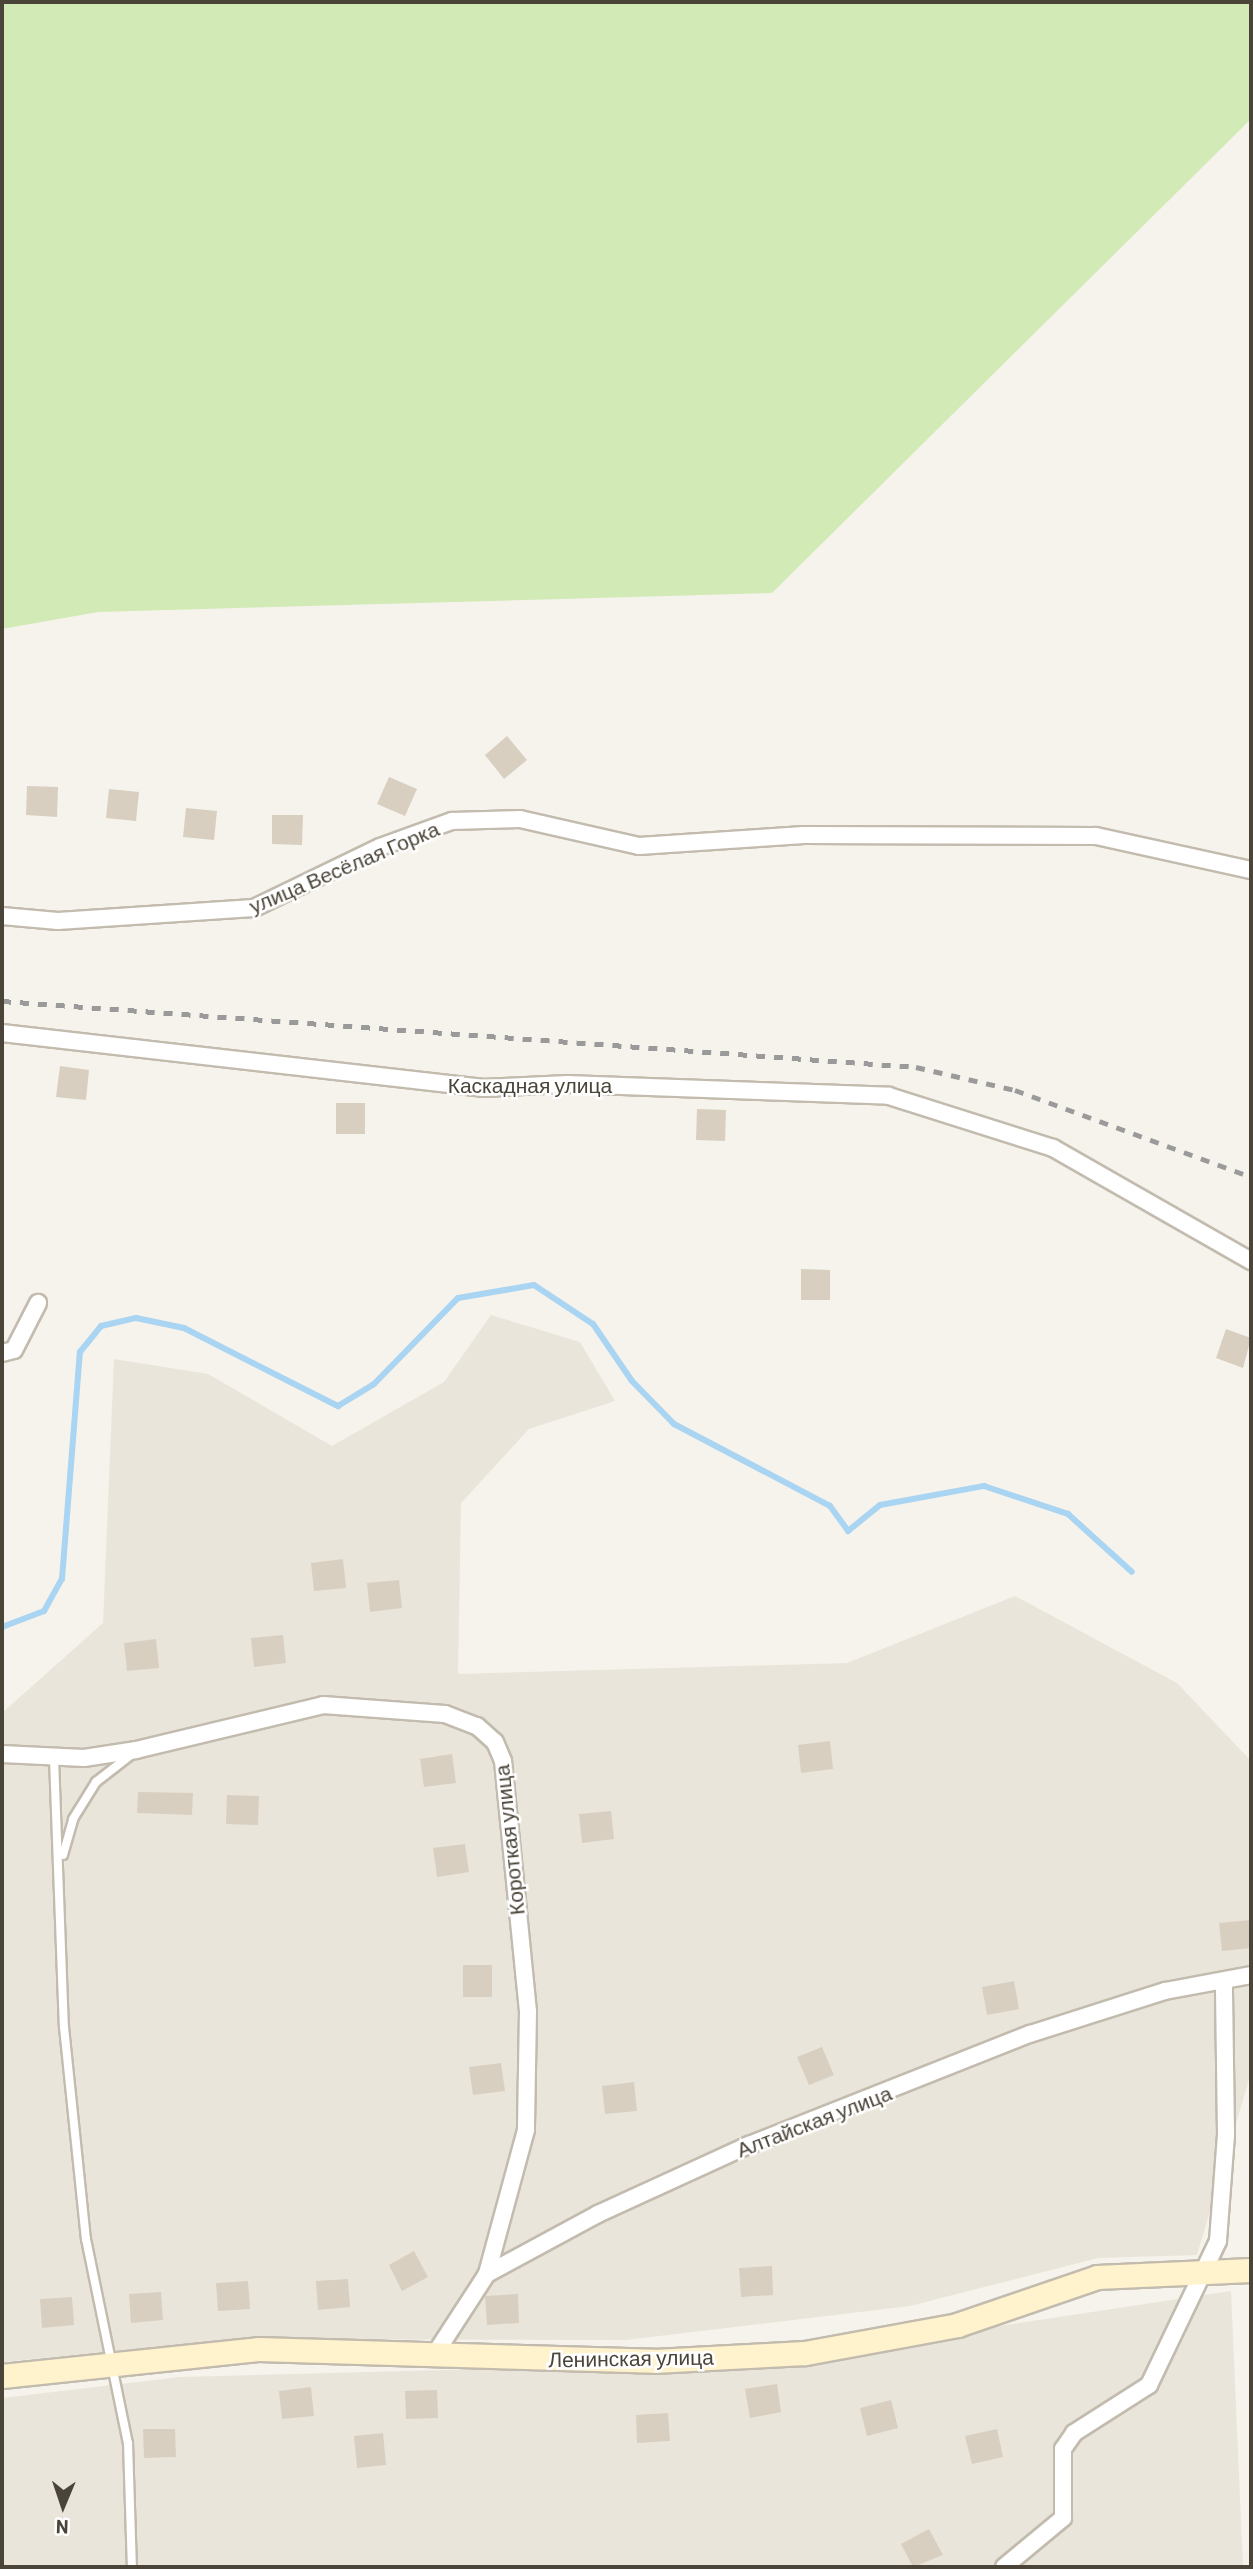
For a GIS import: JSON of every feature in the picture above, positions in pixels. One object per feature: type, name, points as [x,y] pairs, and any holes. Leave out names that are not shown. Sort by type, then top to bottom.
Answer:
[{"type":"street","name":"улица Весёлая Горка","points":[[2,916],[58,921],[254,908],[380,847],[452,821],[520,819],[639,846],[683,839],[1096,836],[1251,870]]},
{"type":"street","name":"Каскадная улица","points":[[2,1033],[482,1088],[568,1084],[889,1096],[1053,1148],[1251,1261]]},
{"type":"street","points":[[2,1353],[14,1350],[38,1303]]},
{"type":"street","name":"Короткая улица","points":[[2,1754],[54,1758],[136,1750],[323,1705],[445,1714],[477,1726],[495,1742],[505,1783],[528,2011],[526,2130],[487,2274]]},
{"type":"street","name":"Алтайская улица","points":[[487,2274],[749,2145],[1030,2034],[1165,1991],[1251,1975]]},
{"type":"street","points":[[1004,2567],[1063,2518],[1063,2449],[1074,2433],[1149,2385],[1218,2241],[1226,2134],[1224,1982]]},
{"type":"street","name":"Ленинская улица","points":[[2,2376],[113,2361],[258,2349],[433,2357],[654,2361],[806,2353],[957,2325],[1097,2277],[1251,2270]]},
{"type":"street","points":[[433,2357],[487,2274]]},
{"type":"lane","points":[[61,1861],[73,1819],[96,1782],[136,1750]]},
{"type":"lane","points":[[54,1758],[61,1861],[64,2027],[86,2239],[128,2443],[132,2567]]},
{"type":"shaded area","points":[[491,1315],[580,1342],[615,1401],[529,1429],[461,1503],[458,1674],[847,1663],[1015,1596],[1177,1683],[1251,1761],[1251,2073],[1197,2255],[1098,2258],[910,2306],[626,2340],[236,2339],[2,2362],[2,1713],[103,1623],[114,1359],[208,1374],[332,1446],[444,1382]]},
{"type":"shaded area","points":[[1231,2291],[1243,2567],[2,2567],[2,2398],[180,2377],[556,2367],[966,2331]]},
{"type":"green space","points":[[2,2],[1251,2],[1251,119],[772,593],[98,612],[2,629]]},
{"type":"building","points":[[507,736],[527,760],[504,779],[485,755]]},
{"type":"building","points":[[389,777],[417,789],[405,816],[377,804]]},
{"type":"building","points":[[27,786],[58,787],[57,817],[26,815]]},
{"type":"building","points":[[109,789],[139,792],[136,821],[106,818]]},
{"type":"building","points":[[186,808],[217,811],[214,840],[183,837]]},
{"type":"building","points":[[272,815],[303,815],[302,845],[272,844]]},
{"type":"building","points":[[60,1066],[89,1070],[86,1100],[56,1097]]},
{"type":"building","points":[[336,1103],[365,1103],[365,1134],[336,1134]]},
{"type":"building","points":[[697,1109],[726,1110],[725,1141],[696,1140]]},
{"type":"building","points":[[801,1269],[830,1270],[830,1300],[801,1300]]},
{"type":"building","points":[[1226,1329],[1251,1338],[1243,1368],[1216,1358]]},
{"type":"building","points":[[343,1559],[346,1588],[314,1591],[311,1563]]},
{"type":"building","points":[[399,1580],[402,1608],[370,1612],[367,1583]]},
{"type":"building","points":[[283,1635],[286,1663],[254,1667],[251,1638]]},
{"type":"building","points":[[156,1639],[159,1668],[127,1671],[124,1643]]},
{"type":"building","points":[[830,1741],[833,1769],[801,1773],[798,1745]]},
{"type":"building","points":[[452,1754],[456,1783],[424,1787],[420,1759]]},
{"type":"building","points":[[138,1792],[193,1793],[192,1815],[137,1813]]},
{"type":"building","points":[[227,1795],[259,1796],[258,1825],[226,1824]]},
{"type":"building","points":[[611,1811],[614,1839],[582,1843],[579,1814]]},
{"type":"building","points":[[465,1844],[469,1872],[437,1877],[433,1848]]},
{"type":"building","points":[[1251,1920],[1251,1948],[1222,1951],[1219,1923]]},
{"type":"building","points":[[463,1965],[492,1965],[492,1997],[463,1997]]},
{"type":"building","points":[[1014,1981],[1019,2009],[987,2015],[982,1987]]},
{"type":"building","points":[[822,2047],[834,2075],[809,2085],[797,2057]]},
{"type":"building","points":[[501,2063],[505,2091],[473,2095],[469,2067]]},
{"type":"building","points":[[634,2082],[637,2111],[605,2114],[602,2086]]},
{"type":"building","points":[[414,2251],[428,2277],[402,2291],[389,2265]]},
{"type":"building","points":[[772,2266],[773,2295],[741,2297],[739,2268]]},
{"type":"building","points":[[348,2279],[350,2307],[318,2310],[316,2281]]},
{"type":"building","points":[[248,2281],[250,2309],[218,2311],[216,2283]]},
{"type":"building","points":[[161,2292],[163,2320],[131,2323],[129,2294]]},
{"type":"building","points":[[518,2294],[519,2323],[487,2325],[485,2296]]},
{"type":"building","points":[[72,2297],[74,2325],[42,2328],[40,2299]]},
{"type":"building","points":[[777,2384],[781,2412],[750,2418],[745,2389]]},
{"type":"building","points":[[311,2387],[314,2416],[282,2419],[279,2391]]},
{"type":"building","points":[[437,2390],[438,2418],[406,2419],[405,2391]]},
{"type":"building","points":[[891,2400],[898,2428],[867,2436],[860,2408]]},
{"type":"building","points":[[668,2413],[670,2441],[637,2443],[636,2415]]},
{"type":"building","points":[[143,2429],[175,2429],[176,2457],[144,2458]]},
{"type":"building","points":[[997,2429],[1003,2457],[972,2464],[965,2436]]},
{"type":"building","points":[[383,2433],[386,2465],[357,2468],[354,2436]]},
{"type":"building","points":[[929,2529],[943,2555],[913,2567],[901,2544]]},
{"type":"waterway","points":[[2,1627],[44,1611],[62,1579],[80,1352],[101,1326],[136,1318],[184,1328],[338,1406],[374,1384],[458,1298],[534,1285],[593,1324],[632,1381],[674,1424],[830,1506],[848,1531],[880,1505],[984,1486],[1068,1514],[1132,1572]]},
{"type":"railway","points":[[2,1001],[916,1067],[1015,1090],[1251,1177]]}]
